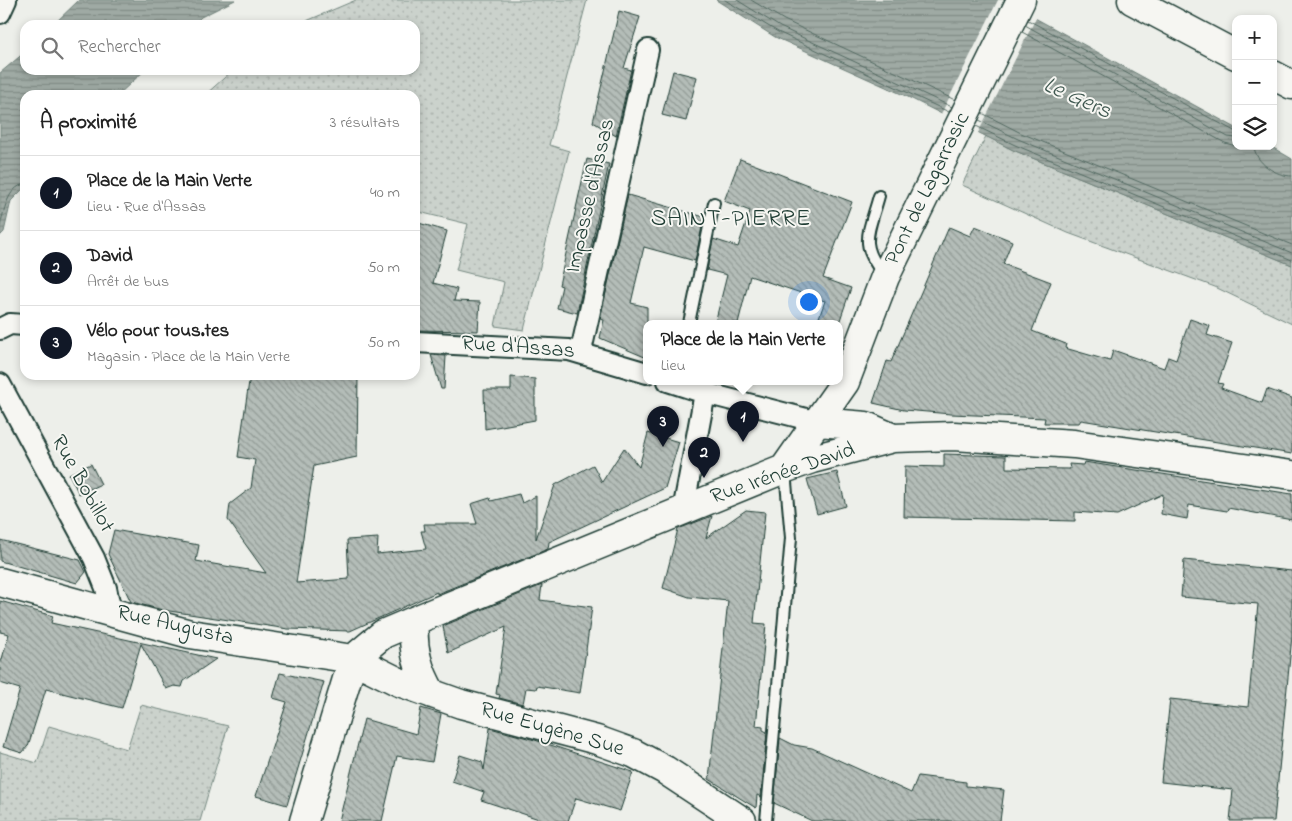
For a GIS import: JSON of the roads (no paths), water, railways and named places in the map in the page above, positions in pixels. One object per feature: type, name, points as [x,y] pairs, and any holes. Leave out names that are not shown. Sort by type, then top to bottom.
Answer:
[{"type":"main road","name":"Pont de Lagarrasic","points":[[784,469],[845,382],[885,277],[1021,0]]},
{"type":"main road","points":[[1132,0],[1232,53]]},
{"type":"main road","points":[[1277,77],[1292,85]]},
{"type":"main road","name":"Pont de Lagarrasic","points":[[845,382],[846,402],[854,416],[866,426]]},
{"type":"main road","points":[[818,422],[866,426],[893,438]]},
{"type":"main road","name":"Rue Irénée David","points":[[353,659],[383,634],[784,469],[812,459],[893,438],[954,436],[1074,444],[1292,475]]},
{"type":"main road","name":"Rue Augusta","points":[[0,582],[190,634],[353,659]]},
{"type":"main road","points":[[414,621],[413,640],[416,659],[422,677],[432,694]]},
{"type":"main road","points":[[304,821],[353,659]]},
{"type":"main road","name":"Rue Eugène Sue","points":[[353,659],[399,682],[461,704],[597,740],[633,753],[665,770],[742,821]]},
{"type":"street","points":[[0,13],[6,0]]},
{"type":"street","name":"Impasse d'Assas","points":[[580,351],[648,50]]},
{"type":"street","points":[[0,329],[10,324],[20,325]]},
{"type":"street","name":"Rue d'Assas","points":[[420,342],[580,351],[643,373]]},
{"type":"street","name":"Rue Bobillot","points":[[0,384],[94,558],[106,588],[111,612]]},
{"type":"street","points":[[682,385],[705,393],[818,422]]},
{"type":"street","points":[[683,511],[705,393]]},
{"type":"lane","points":[[879,196],[866,242],[871,259],[885,277]]},
{"type":"lane","points":[[690,320],[714,203]]},
{"type":"lane","points":[[766,821],[792,538],[784,469]]},
{"type":"water","points":[[79,0],[235,0],[198,20],[58,20]]},
{"type":"water","name":"Le Gers","points":[[716,0],[1002,0],[1232,126],[1232,150],[1277,150],[1292,159],[1292,265],[1013,150],[908,97],[775,37]]},
{"type":"water","points":[[20,56],[20,75],[140,75],[123,90],[20,90],[20,192],[11,201],[4,232],[0,236],[0,73]]},
{"type":"place","name":"Place de la Main Verte","points":[[743,442]]},
{"type":"place","name":"Vélo pour tous.tes","points":[[663,447]]},
{"type":"place","name":"David","points":[[704,478]]},
{"type":"district","name":"SAINT-PIERRE","points":[[731,219]]}]
